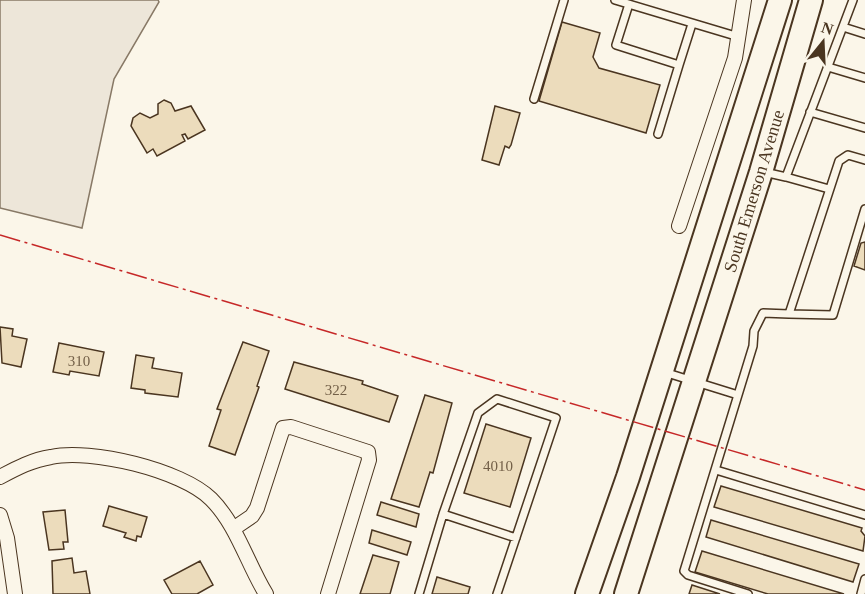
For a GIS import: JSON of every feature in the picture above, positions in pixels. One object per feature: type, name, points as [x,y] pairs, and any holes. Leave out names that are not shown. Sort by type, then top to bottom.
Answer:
[{"type":"main road","name":"South Emerson Avenue","points":[[587,594],[662,371],[780,0]]},
{"type":"main road","name":"South Emerson Avenue","points":[[626,594],[761,172],[811,0]]},
{"type":"street","points":[[679,226],[739,37],[744,0]]},
{"type":"street","points":[[233,529],[252,516],[257,508],[283,428],[291,426],[368,452],[369,460],[328,594]]},
{"type":"street","points":[[0,477],[24,464],[52,456],[87,455],[116,459],[174,477],[211,498],[233,529],[266,594]]},
{"type":"street","points":[[0,515],[7,538],[15,594]]},
{"type":"lane","points":[[534,99],[564,0]]},
{"type":"lane","points":[[615,0],[739,37]]},
{"type":"lane","points":[[786,177],[853,0]]},
{"type":"lane","points":[[629,4],[616,45],[679,65]]},
{"type":"lane","points":[[658,134],[692,24]]},
{"type":"lane","points":[[843,27],[865,34]]},
{"type":"lane","points":[[828,67],[865,78]]},
{"type":"lane","points":[[810,112],[865,129]]},
{"type":"lane","points":[[789,314],[839,161],[848,155],[865,160]]},
{"type":"lane","points":[[761,172],[829,189]]},
{"type":"lane","points":[[748,594],[688,576],[684,571],[753,346],[754,331],[763,313],[833,315],[865,209]]},
{"type":"lane","points":[[662,371],[738,395]]},
{"type":"lane","points":[[419,594],[478,413],[497,399],[556,418],[497,594]]},
{"type":"lane","points":[[716,470],[865,515]]},
{"type":"lane","points":[[444,514],[516,538]]},
{"type":"lane","points":[[861,594],[865,579]]},
{"type":"shaded area","points":[[0,0],[158,0],[159,2],[114,79],[82,228],[0,208]]},
{"type":"building","points":[[562,22],[600,33],[593,57],[599,68],[660,85],[646,133],[539,101]]},
{"type":"building","points":[[164,100],[171,103],[175,111],[191,106],[205,130],[188,139],[185,134],[182,135],[185,141],[157,156],[153,149],[147,153],[131,126],[133,118],[140,113],[150,118],[158,114],[158,104]]},
{"type":"building","points":[[495,106],[520,113],[511,145],[509,148],[505,146],[499,165],[482,160]]},
{"type":"building","points":[[865,242],[865,270],[854,266],[861,243]]},
{"type":"building","points":[[0,327],[13,329],[12,336],[27,339],[21,367],[2,363]]},
{"type":"building","points":[[243,342],[269,351],[235,455],[209,446],[221,410],[217,409]]},
{"type":"building","points":[[59,343],[104,352],[99,376],[70,371],[69,375],[53,372]]},
{"type":"building","points":[[136,355],[154,358],[152,368],[182,373],[178,397],[145,393],[145,390],[131,388]]},
{"type":"building","points":[[294,362],[363,381],[362,384],[398,396],[389,422],[285,389]]},
{"type":"building","points":[[425,395],[452,403],[433,473],[430,472],[419,507],[391,499]]},
{"type":"building","points":[[486,424],[531,438],[510,507],[464,493]]},
{"type":"building","points":[[721,486],[862,528],[861,531],[865,536],[863,551],[714,507]]},
{"type":"building","points":[[381,502],[419,514],[416,527],[377,515]]},
{"type":"building","points":[[109,506],[147,517],[141,537],[137,536],[136,541],[124,537],[126,533],[103,526]]},
{"type":"building","points":[[65,510],[68,542],[63,542],[64,549],[49,550],[43,512]]},
{"type":"building","points":[[711,520],[859,564],[853,582],[706,537]]},
{"type":"building","points":[[372,530],[411,542],[407,555],[369,543]]},
{"type":"building","points":[[702,551],[844,594],[768,594],[695,572]]},
{"type":"building","points":[[373,555],[399,562],[390,594],[360,594]]},
{"type":"building","points":[[72,558],[74,573],[86,571],[90,594],[53,594],[52,561]]},
{"type":"building","points":[[200,561],[213,585],[197,594],[172,594],[164,580]]},
{"type":"building","points":[[437,577],[470,587],[468,594],[432,594]]},
{"type":"building","points":[[692,585],[720,594],[689,594]]},
{"type":"power","points":[[0,235],[865,490]]}]
